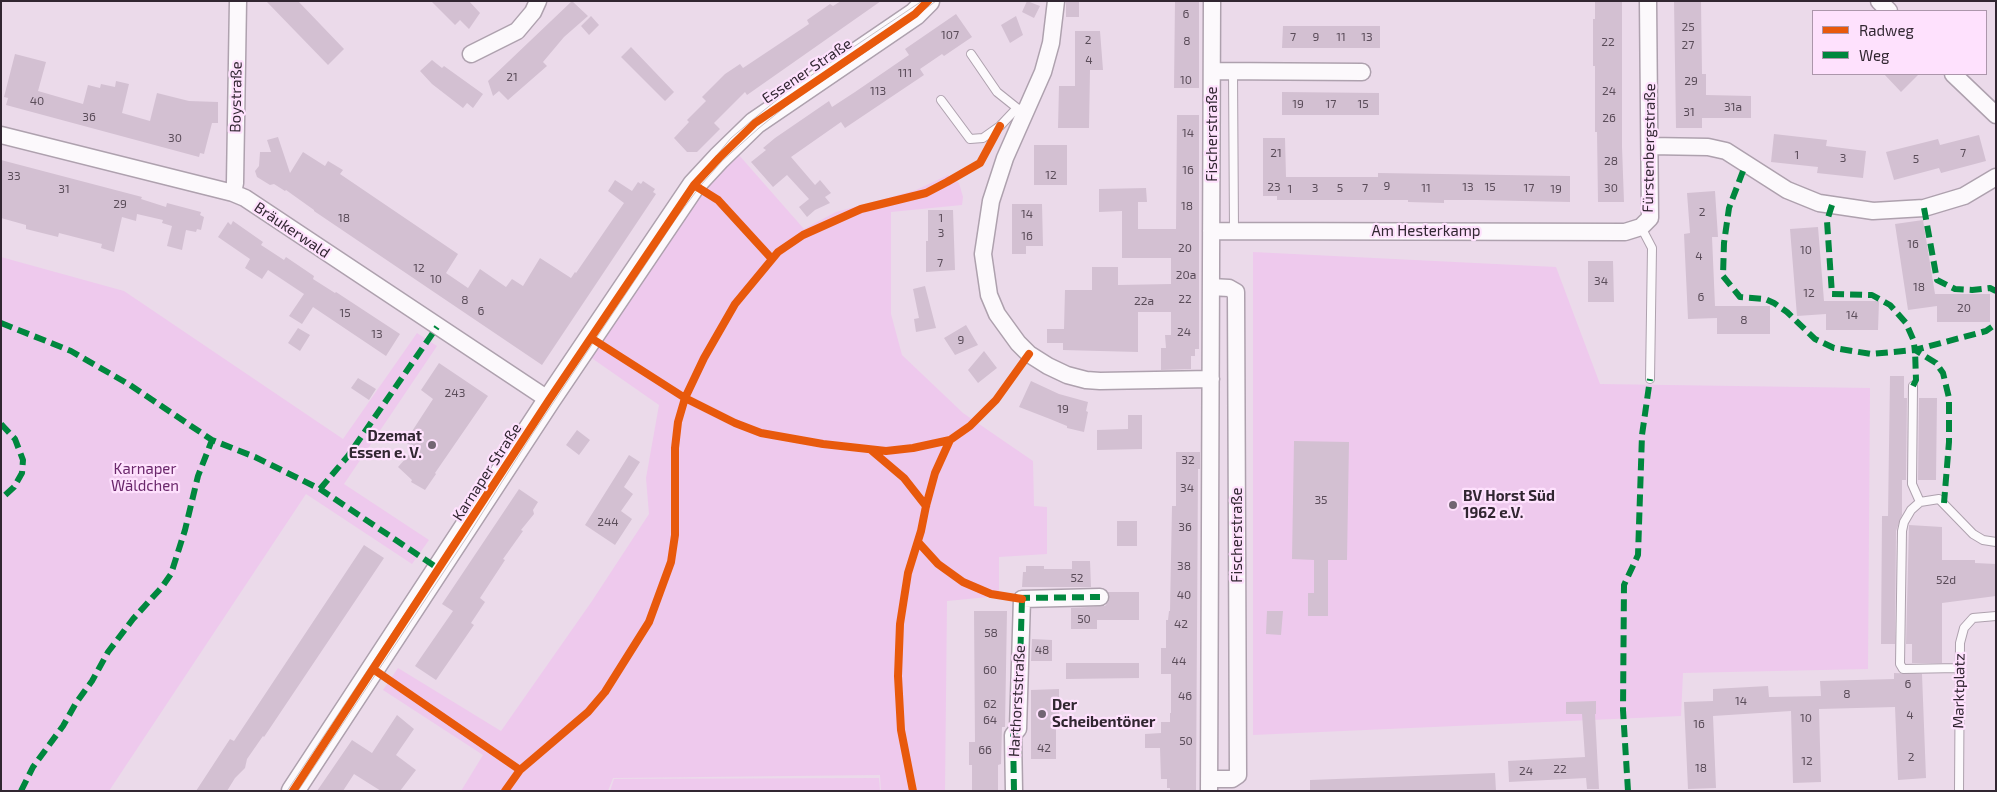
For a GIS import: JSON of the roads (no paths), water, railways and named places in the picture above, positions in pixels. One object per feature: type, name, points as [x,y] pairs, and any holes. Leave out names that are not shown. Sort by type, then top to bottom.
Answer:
[{"type":"main road","name":"Essener Straße","points":[[707,171],[755,123],[922,7],[944,1]]},
{"type":"main road","name":"Karnaper Straße","points":[[293,791],[671,218],[707,171]]},
{"type":"street","name":"Boystraße","points":[[234,193],[238,1]]},
{"type":"street","points":[[471,54],[517,31],[533,12],[538,1]]},
{"type":"street","points":[[1056,1],[1051,44],[1043,72],[1022,110],[991,201],[984,254],[988,295],[1006,330],[1029,354],[1067,376],[1100,381],[1211,379]]},
{"type":"street","name":"Fischerstraße","points":[[1211,287],[1229,288],[1236,292],[1238,775],[1232,779],[1209,785],[1212,1]]},
{"type":"street","name":"Fürstenbergstraße","points":[[1640,227],[1650,218],[1648,1]]},
{"type":"street","points":[[1879,1],[1888,10]]},
{"type":"street","name":"Fischerstraße","points":[[1212,71],[1362,72]]},
{"type":"street","points":[[1955,75],[1996,115]]},
{"type":"street","name":"Bräukerwald","points":[[1,135],[234,193],[245,198],[550,400]]},
{"type":"street","points":[[1650,146],[1708,147],[1726,152],[1787,190],[1819,203],[1873,211],[1924,208],[1964,196],[1996,177]]},
{"type":"street","name":"Am Hesterkamp","points":[[1211,231],[1625,232],[1640,227]]},
{"type":"street","name":"Harthorststraße","points":[[1014,791],[1014,735],[1018,729],[1022,599],[1100,597]]},
{"type":"lane","points":[[941,100],[970,139],[983,138],[1022,110],[997,92],[971,54]]},
{"type":"lane","points":[[1233,71],[1234,231]]},
{"type":"lane","name":"Fürstenbergstraße","points":[[1640,227],[1652,248],[1650,379]]},
{"type":"lane","points":[[1913,386],[1912,484],[1920,502]]},
{"type":"lane","points":[[1958,668],[1903,668],[1900,664],[1902,531],[1904,522],[1911,510],[1920,502],[1939,499],[1973,534],[1983,540],[1996,542]]},
{"type":"lane","name":"Marktplatz","points":[[1959,791],[1958,668],[1960,643],[1964,628],[1973,618],[1996,616]]},
{"type":"tram line","points":[[287,791],[687,191],[731,138],[763,111],[788,91],[922,1]]},
{"type":"tram line","points":[[298,791],[469,534],[533,433],[677,217],[701,185],[722,161],[791,102],[886,38],[936,1]]},
{"type":"place","name":"Dzemat Essen e. V.","points":[[432,445]]},
{"type":"place","name":"BV Horst Süd 1962 e.V.","points":[[1453,505]]},
{"type":"place","name":"Der Scheibentöner","points":[[1042,714]]},
{"type":"park label","name":"Karnaper Wäldchen","points":[[145,478]]}]
